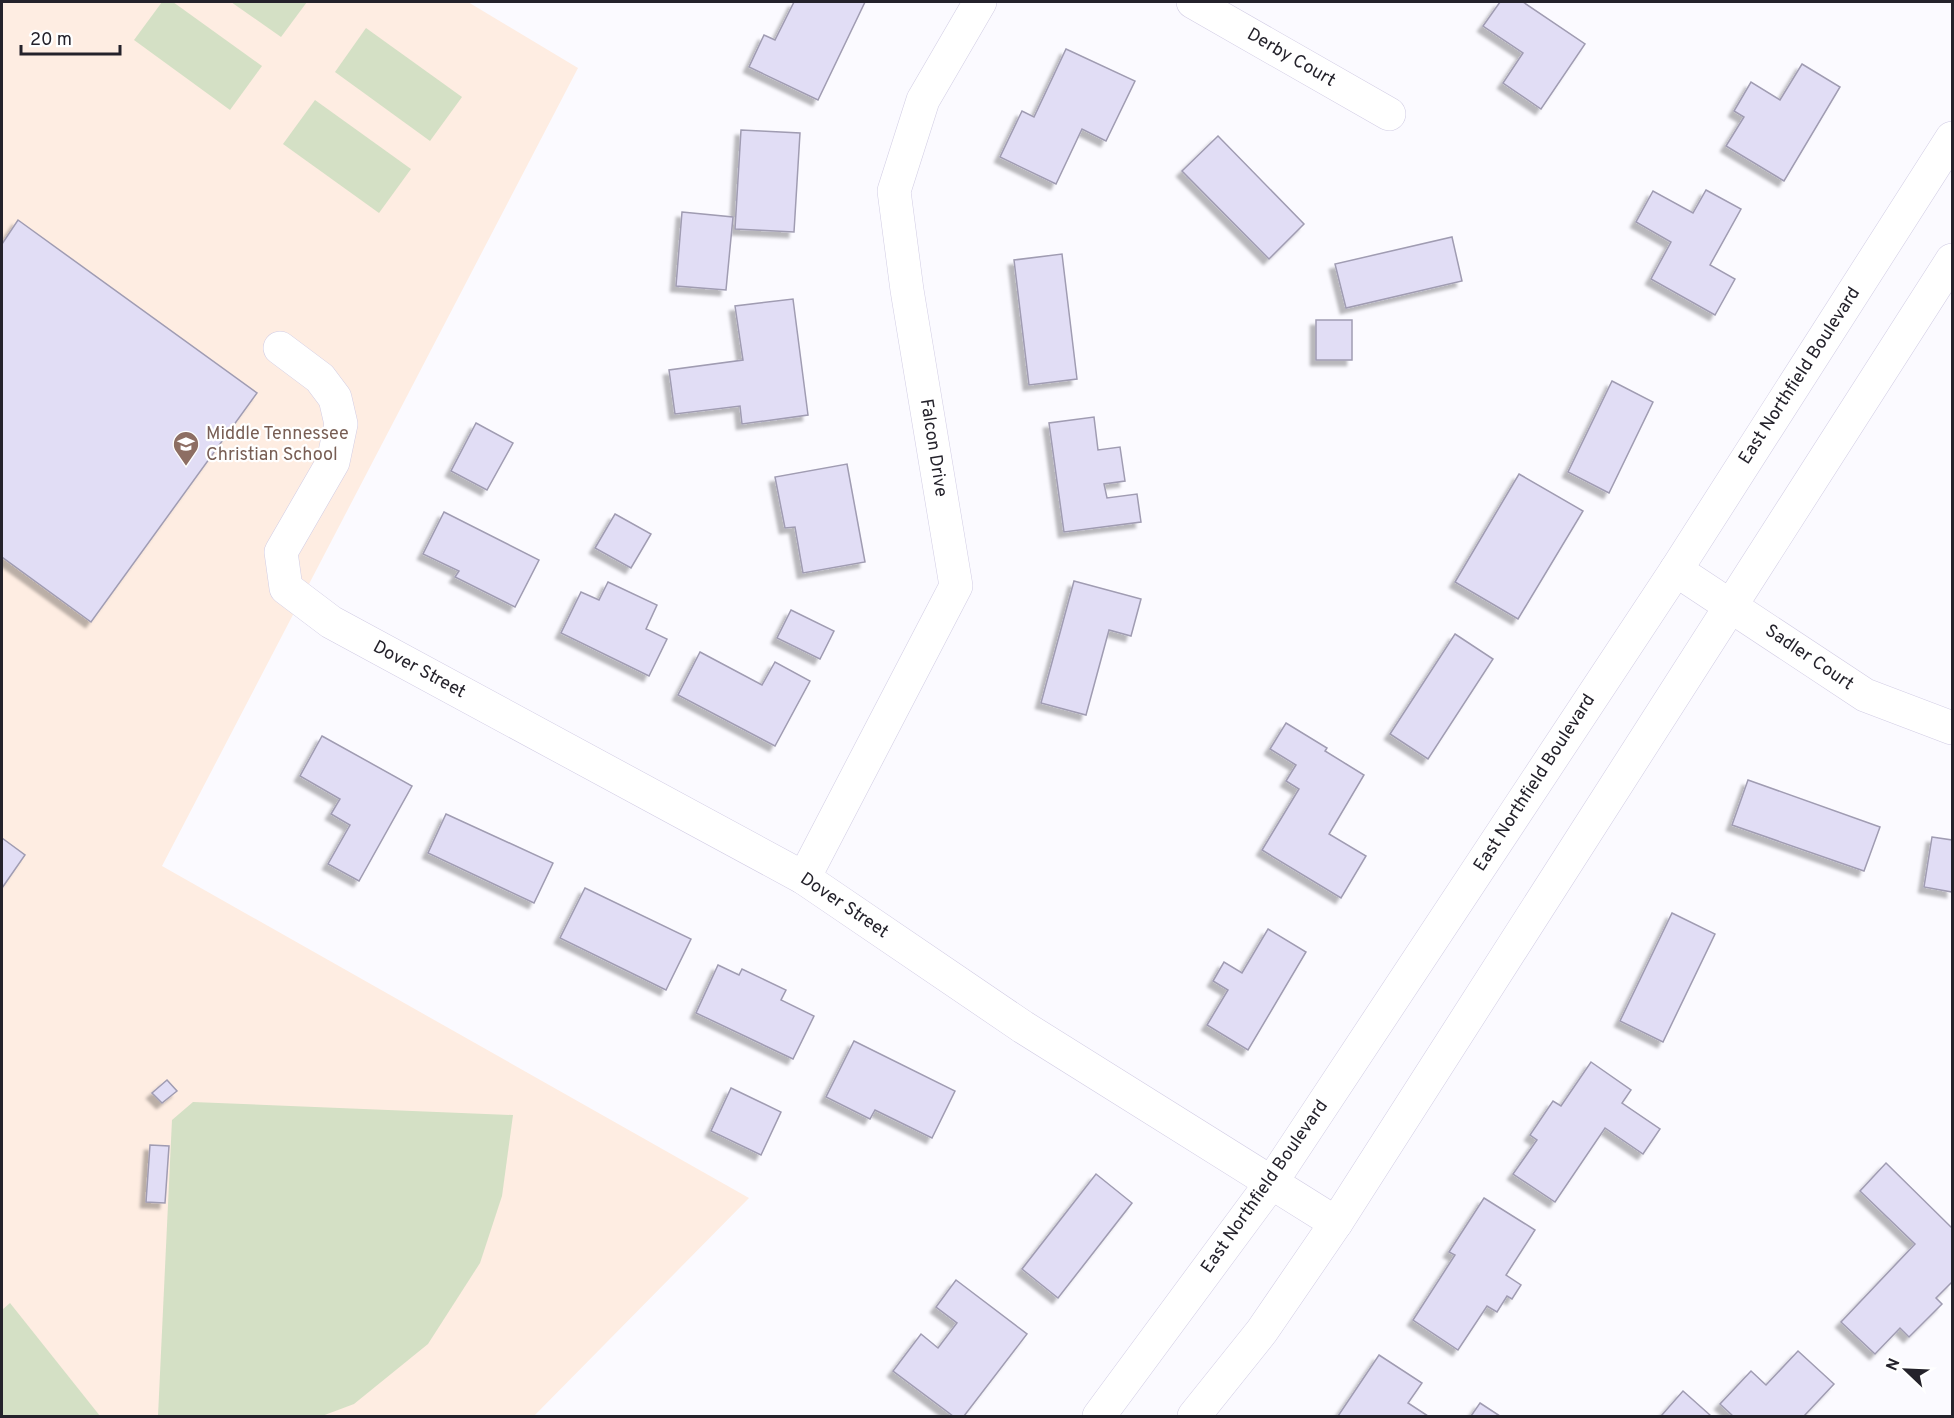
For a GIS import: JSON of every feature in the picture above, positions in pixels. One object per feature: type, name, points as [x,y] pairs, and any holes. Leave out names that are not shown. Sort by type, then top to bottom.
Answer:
[{"type":"main road","name":"Falcon Drive","points":[[804,878],[956,586],[907,290],[894,191],[923,100],[980,2]]},
{"type":"main road","name":"Derby Court","points":[[1193,2],[1389,114]]},
{"type":"main road","name":"East Northfield Boulevard","points":[[1099,1416],[1271,1183],[1676,570],[1953,138]]},
{"type":"main road","points":[[1194,1416],[1262,1330],[1336,1223],[1953,260]]},
{"type":"main road","name":"Dover Street","points":[[280,348],[320,378],[335,398],[341,424],[333,462],[281,552],[286,588],[331,622],[804,878],[1023,1027],[1336,1223]]},
{"type":"main road","name":"Sadler Court","points":[[1676,570],[1865,695],[1953,728]]},
{"type":"shaded area","name":"Middle Tennessee Christian School","points":[[2,2],[468,2],[578,68],[162,866],[749,1198],[534,1416],[2,1416]]},
{"type":"green space","points":[[162,2],[173,2],[262,66],[230,110],[134,40]]},
{"type":"green space","points":[[231,2],[307,2],[281,37]]},
{"type":"green space","points":[[366,28],[462,97],[430,141],[335,72]]},
{"type":"green space","points":[[315,100],[411,169],[379,213],[283,144]]},
{"type":"green space","points":[[193,1102],[513,1115],[502,1196],[480,1263],[428,1344],[354,1404],[322,1416],[158,1416],[172,1120]]},
{"type":"green space","points":[[10,1303],[100,1416],[2,1416],[2,1310]]},
{"type":"building","points":[[794,2],[865,2],[818,100],[749,67],[764,35],[775,40]]},
{"type":"building","points":[[1500,2],[1523,2],[1585,44],[1541,109],[1503,83],[1523,53],[1483,26]]},
{"type":"building","points":[[1066,49],[1135,81],[1106,141],[1082,129],[1056,184],[1000,157],[1022,111],[1034,117]]},
{"type":"building","points":[[1802,64],[1840,87],[1784,181],[1726,146],[1744,117],[1734,111],[1751,82],[1780,100]]},
{"type":"building","points":[[741,130],[800,133],[794,232],[735,229]]},
{"type":"building","points":[[1218,136],[1304,224],[1269,259],[1182,171]]},
{"type":"building","points":[[1706,190],[1741,209],[1710,265],[1735,279],[1715,315],[1651,279],[1671,242],[1636,222],[1653,191],[1693,213]]},
{"type":"building","points":[[682,212],[733,217],[726,290],[676,286]]},
{"type":"building","points":[[18,220],[257,393],[91,622],[2,557],[2,244]]},
{"type":"building","points":[[1452,237],[1462,281],[1346,308],[1335,264]]},
{"type":"building","points":[[1062,254],[1077,379],[1029,385],[1014,260]]},
{"type":"building","points":[[793,299],[808,415],[742,424],[740,406],[675,414],[669,370],[743,360],[735,306]]},
{"type":"building","points":[[1316,320],[1352,320],[1352,360],[1316,360]]},
{"type":"building","points":[[1612,381],[1653,402],[1609,493],[1568,472]]},
{"type":"building","points":[[1094,417],[1098,450],[1120,447],[1125,481],[1104,484],[1107,498],[1137,494],[1141,522],[1064,532],[1049,423]]},
{"type":"building","points":[[476,423],[513,443],[487,490],[451,471]]},
{"type":"building","points":[[847,464],[865,562],[803,573],[795,527],[785,528],[775,477]]},
{"type":"building","points":[[1519,474],[1583,511],[1518,619],[1455,582]]},
{"type":"building","points":[[444,512],[539,560],[515,607],[455,577],[459,571],[423,554]]},
{"type":"building","points":[[615,514],[651,534],[631,568],[595,548]]},
{"type":"building","points":[[1074,581],[1141,599],[1131,636],[1109,630],[1086,715],[1041,703]]},
{"type":"building","points":[[608,582],[657,605],[646,629],[667,639],[649,676],[561,633],[581,592],[599,600]]},
{"type":"building","points":[[791,610],[834,631],[820,659],[777,638]]},
{"type":"building","points":[[1455,634],[1493,659],[1428,759],[1390,734]]},
{"type":"building","points":[[700,652],[762,685],[775,662],[810,681],[775,746],[678,695]]},
{"type":"building","points":[[1286,723],[1327,748],[1325,751],[1364,775],[1329,834],[1366,856],[1341,898],[1262,850],[1299,789],[1286,781],[1296,765],[1270,749]]},
{"type":"building","points":[[322,736],[412,786],[359,881],[328,864],[350,825],[331,814],[340,799],[300,776]]},
{"type":"building","points":[[1748,780],[1880,827],[1864,871],[1732,825]]},
{"type":"building","points":[[446,814],[553,863],[534,903],[428,853]]},
{"type":"building","points":[[1932,837],[1952,840],[1952,892],[1924,887]]},
{"type":"building","points":[[2,838],[25,855],[2,888]]},
{"type":"building","points":[[585,888],[691,939],[666,990],[560,938]]},
{"type":"building","points":[[1672,913],[1715,934],[1663,1042],[1620,1021]]},
{"type":"building","points":[[1268,929],[1306,952],[1248,1050],[1207,1025],[1228,990],[1213,981],[1224,962],[1242,973]]},
{"type":"building","points":[[718,965],[739,975],[742,969],[786,990],[781,1000],[814,1016],[793,1059],[696,1013]]},
{"type":"building","points":[[854,1041],[955,1091],[932,1138],[875,1110],[870,1119],[826,1097]]},
{"type":"building","points":[[1591,1062],[1631,1090],[1622,1103],[1660,1129],[1643,1154],[1605,1128],[1555,1202],[1513,1174],[1537,1140],[1530,1135],[1553,1101],[1561,1106]]},
{"type":"building","points":[[167,1080],[177,1091],[162,1103],[152,1093]]},
{"type":"building","points":[[731,1088],[781,1112],[761,1155],[711,1131]]},
{"type":"building","points":[[150,1145],[169,1146],[165,1203],[146,1202]]},
{"type":"building","points":[[1886,1163],[1952,1228],[1952,1282],[1936,1298],[1942,1304],[1909,1337],[1900,1328],[1875,1354],[1841,1322],[1915,1244],[1860,1191]]},
{"type":"building","points":[[1096,1174],[1132,1203],[1058,1298],[1022,1269]]},
{"type":"building","points":[[1484,1198],[1535,1230],[1506,1275],[1521,1285],[1512,1299],[1507,1296],[1497,1312],[1487,1306],[1458,1350],[1413,1320],[1455,1255],[1449,1252]]},
{"type":"building","points":[[956,1280],[1027,1334],[964,1416],[953,1416],[893,1371],[921,1334],[938,1348],[957,1323],[936,1307]]},
{"type":"building","points":[[1798,1351],[1834,1384],[1804,1416],[1733,1416],[1720,1404],[1751,1371],[1766,1385]]},
{"type":"building","points":[[1379,1355],[1422,1383],[1408,1403],[1428,1416],[1338,1416]]},
{"type":"building","points":[[1683,1391],[1711,1416],[1661,1416]]},
{"type":"building","points":[[1480,1403],[1500,1416],[1471,1416]]},
{"type":"place","name":"Middle Tennessee Christian School","points":[[186,467]]}]
